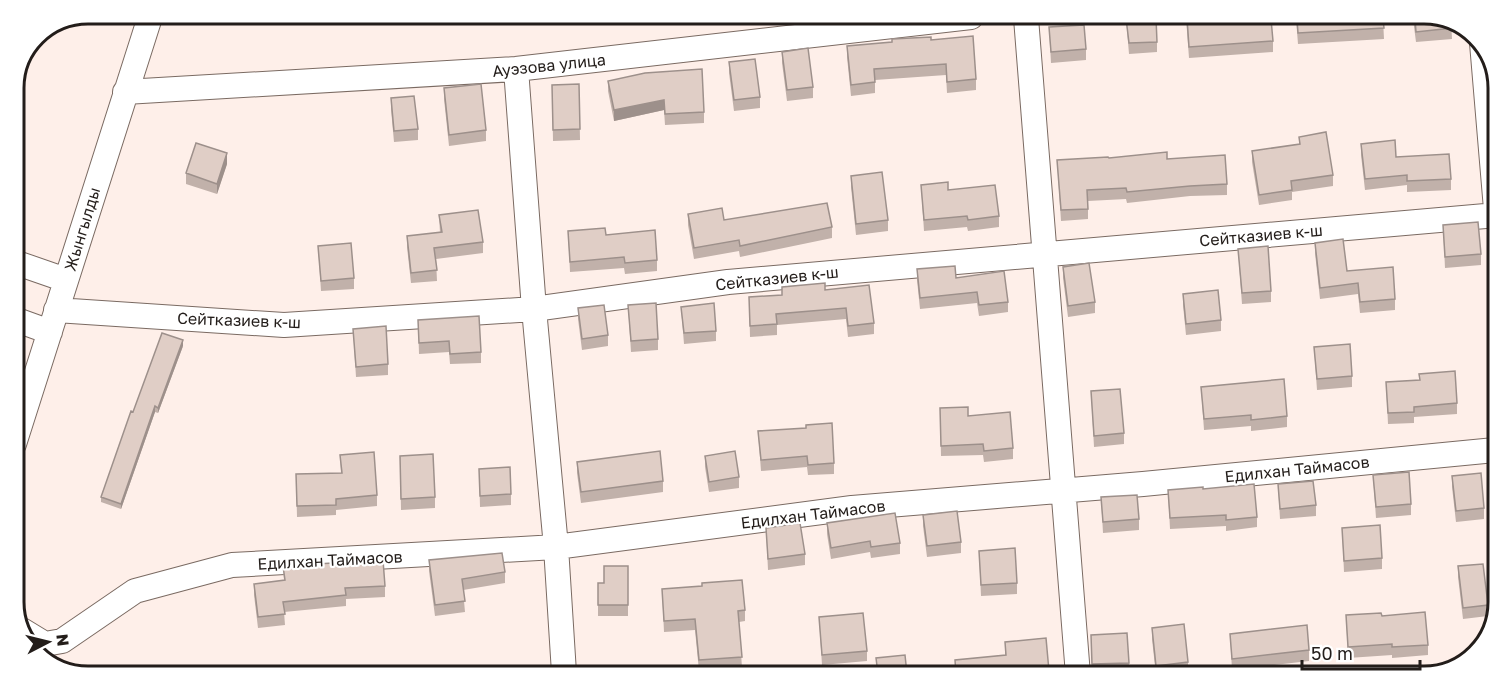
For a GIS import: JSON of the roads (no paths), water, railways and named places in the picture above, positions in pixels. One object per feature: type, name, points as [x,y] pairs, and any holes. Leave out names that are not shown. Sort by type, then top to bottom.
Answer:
[{"type":"street","name":"Жынгылды","points":[[24,409],[148,24]]},
{"type":"street","name":"Ауэзова улица","points":[[125,92],[516,69],[910,24]]},
{"type":"street","points":[[1026,24],[1077,666]]},
{"type":"street","points":[[1484,66],[1488,112]]},
{"type":"street","points":[[516,69],[534,309],[556,547],[564,666]]},
{"type":"street","name":"Сейтказиев к-ш","points":[[24,320],[284,325],[534,309],[728,282],[1488,216]]},
{"type":"street","points":[[24,265],[66,280]]},
{"type":"street","name":"Едилхан Таймасов","points":[[36,639],[45,644],[62,641],[135,591],[232,565],[556,547],[852,508],[1064,491],[1488,451]]}]
